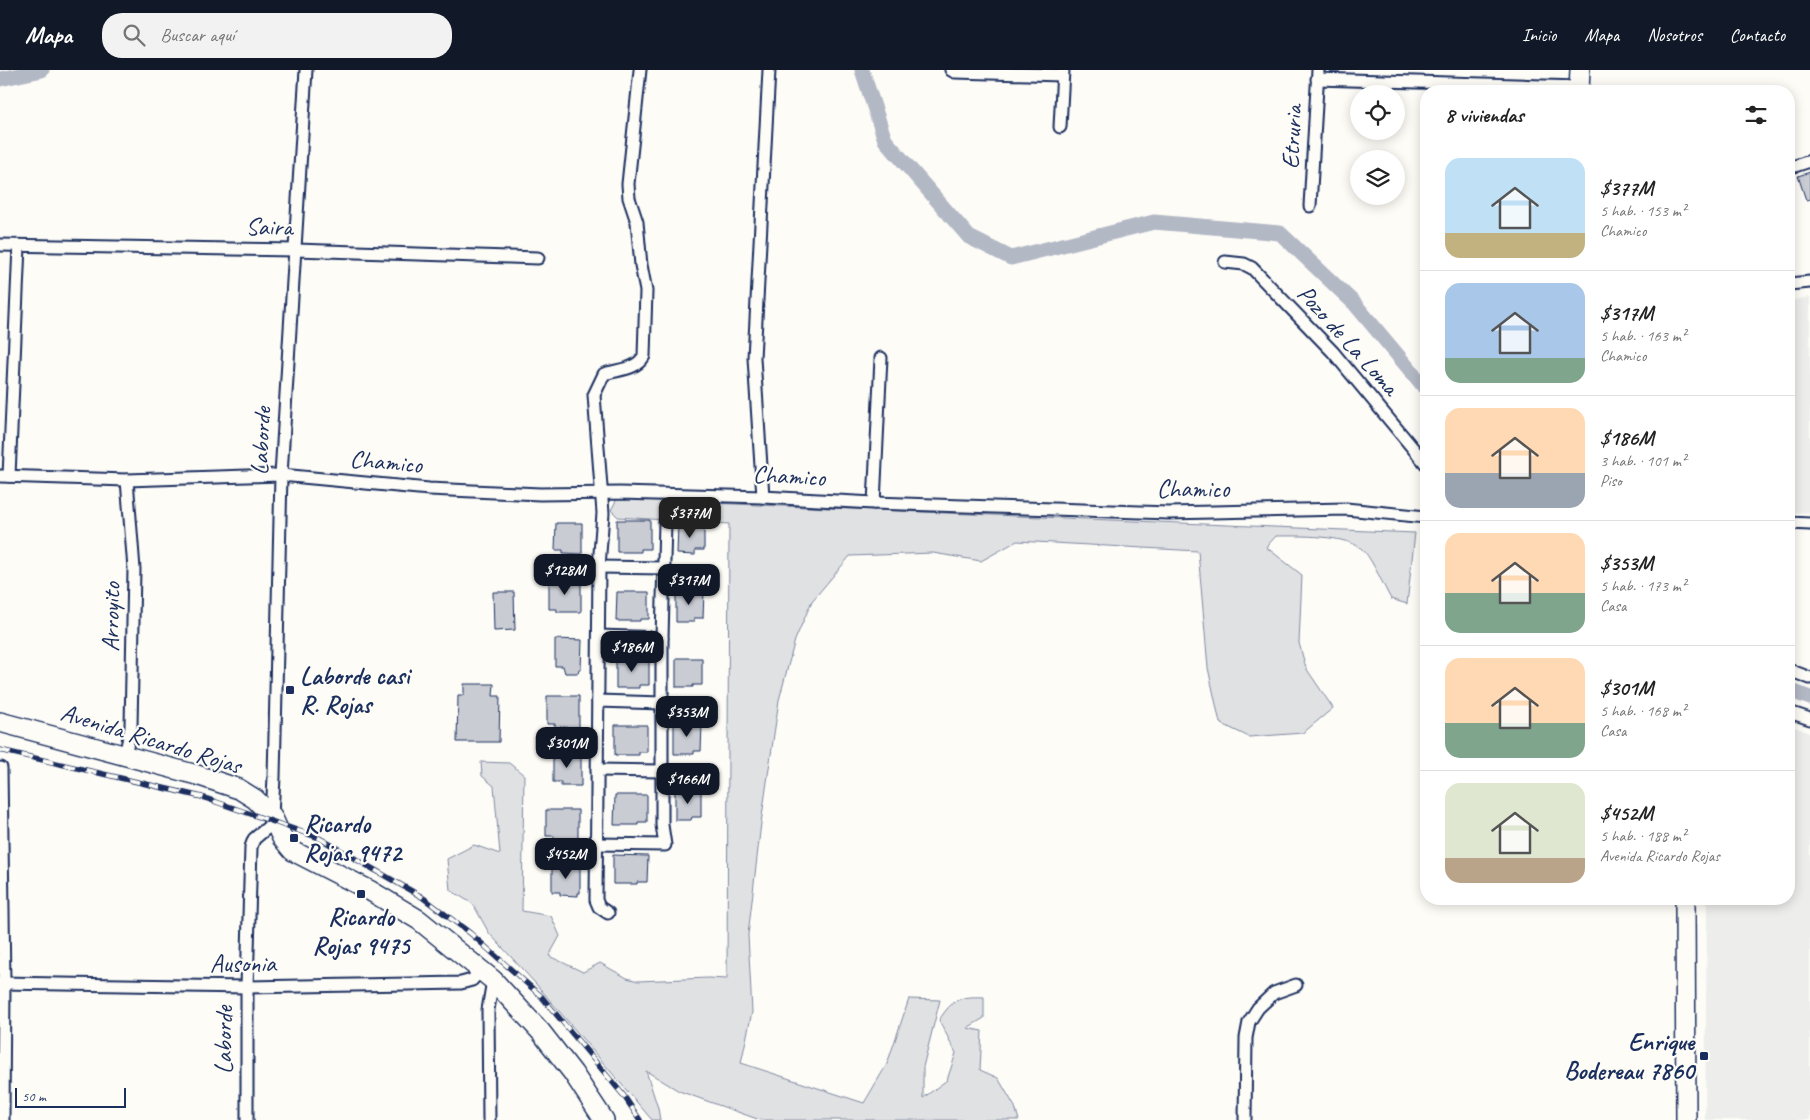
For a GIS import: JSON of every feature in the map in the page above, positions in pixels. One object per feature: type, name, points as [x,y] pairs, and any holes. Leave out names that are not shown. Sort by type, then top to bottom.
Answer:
[{"type":"main road","name":"Avenida Ricardo Rojas","points":[[0,722],[197,775],[239,789],[255,799],[273,819],[282,838],[293,851],[369,890],[420,920],[487,975],[541,1032],[573,1073],[604,1120]]},
{"type":"main road","points":[[1685,905],[1686,1120]]},
{"type":"street","name":"Laborde","points":[[247,1120],[247,987],[251,847],[254,838],[273,819],[281,474],[306,70]]},
{"type":"street","points":[[608,913],[598,907],[596,900],[599,566],[602,494],[594,395],[604,374],[640,364],[644,356],[646,291],[641,265],[637,222],[628,184],[640,70]]},
{"type":"street","points":[[763,497],[754,358],[769,70]]},
{"type":"street","points":[[951,70],[955,72],[1062,72],[1060,127]]},
{"type":"street","points":[[1318,74],[1579,83]]},
{"type":"street","name":"Etruria","points":[[1310,206],[1318,74]]},
{"type":"street","points":[[1795,166],[1810,161]]},
{"type":"street","name":"Saira","points":[[0,245],[296,250],[538,258]]},
{"type":"street","points":[[4,476],[19,246]]},
{"type":"street","name":"Pozo de La Loma","points":[[1225,262],[1244,264],[1252,268],[1333,352],[1420,457]]},
{"type":"street","points":[[1795,283],[1810,282]]},
{"type":"street","points":[[874,503],[880,358]]},
{"type":"street","name":"Chamico","points":[[4,476],[127,480],[281,474],[429,489],[540,494],[763,497],[874,503],[1170,512],[1346,509],[1420,516]]},
{"type":"street","name":"Arroyito","points":[[126,756],[131,727],[134,569],[127,480]]},
{"type":"street","points":[[597,844],[665,845],[662,825],[662,638],[665,522]]},
{"type":"street","points":[[1795,523],[1810,524]]},
{"type":"street","points":[[599,566],[664,568]]},
{"type":"street","points":[[599,636],[662,638]]},
{"type":"street","points":[[1795,672],[1810,678]]},
{"type":"street","points":[[598,701],[662,703]]},
{"type":"street","points":[[1795,714],[1810,719]]},
{"type":"street","points":[[1,768],[3,1120]]},
{"type":"street","points":[[598,770],[662,771]]},
{"type":"street","points":[[487,975],[489,1120]]},
{"type":"street","name":"Ausonia","points":[[2,983],[247,987],[461,983],[487,975]]},
{"type":"street","points":[[1245,1120],[1246,1038],[1250,1022],[1258,1008],[1274,993],[1296,985]]},
{"type":"shaded area","points":[[1810,297],[1810,513],[1795,512],[1795,300]]},
{"type":"shaded area","points":[[617,499],[1415,533],[1407,604],[1391,599],[1375,567],[1364,551],[1357,545],[1347,541],[1322,537],[1276,536],[1266,547],[1302,575],[1299,643],[1306,668],[1333,708],[1303,733],[1249,737],[1220,723],[1208,668],[1198,551],[1017,541],[981,561],[933,553],[850,556],[812,601],[795,640],[779,700],[761,823],[748,935],[752,1012],[741,1063],[864,1103],[887,1064],[909,999],[940,1000],[923,1067],[923,1098],[947,1080],[956,1053],[939,1020],[948,1007],[957,1000],[968,997],[984,997],[984,1018],[967,1028],[982,1031],[980,1070],[998,1078],[1015,1107],[1019,1120],[760,1120],[679,1091],[646,1071],[660,1120],[652,1120],[535,983],[489,933],[473,904],[450,890],[447,859],[474,845],[500,854],[494,786],[482,776],[481,762],[509,763],[524,775],[522,911],[551,916],[560,936],[549,956],[583,972],[600,963],[627,978],[638,981],[727,979],[729,524],[618,517],[611,510]]},
{"type":"shaded area","points":[[1795,727],[1810,733],[1810,1120],[1705,1120],[1707,905],[1795,905]]},
{"type":"building","points":[[1810,172],[1810,199],[1806,200],[1798,176]]},
{"type":"building","points":[[617,520],[650,520],[650,549],[641,549],[641,552],[617,552]]},
{"type":"building","points":[[556,523],[582,523],[582,554],[563,553],[563,550],[555,550]]},
{"type":"building","points":[[678,524],[704,525],[704,550],[695,550],[695,555],[677,554]]},
{"type":"building","points":[[549,581],[581,581],[581,612],[557,612],[557,609],[549,609]]},
{"type":"building","points":[[676,590],[704,591],[703,618],[694,618],[694,622],[676,622]]},
{"type":"building","points":[[493,592],[514,592],[515,630],[494,631]]},
{"type":"building","points":[[617,592],[649,592],[649,619],[616,621]]},
{"type":"building","points":[[555,639],[582,640],[581,669],[579,669],[578,673],[565,673],[563,666],[555,666]]},
{"type":"building","points":[[616,658],[649,658],[649,685],[639,685],[639,688],[616,688]]},
{"type":"building","points":[[676,658],[702,658],[702,685],[676,687]]},
{"type":"building","points":[[464,684],[494,684],[493,696],[500,696],[499,742],[457,742],[458,695],[464,695]]},
{"type":"building","points":[[547,696],[579,696],[579,727],[555,727],[555,724],[547,724]]},
{"type":"building","points":[[674,723],[702,724],[701,751],[694,751],[694,754],[674,754]]},
{"type":"building","points":[[615,725],[647,725],[647,752],[639,752],[639,755],[615,755]]},
{"type":"building","points":[[553,754],[581,754],[581,786],[561,786],[561,782],[553,782]]},
{"type":"building","points":[[675,791],[701,791],[701,817],[692,817],[691,820],[675,820]]},
{"type":"building","points":[[615,795],[647,795],[647,822],[638,822],[638,825],[614,825]]},
{"type":"building","points":[[546,810],[578,810],[578,840],[554,840],[554,836],[546,836]]},
{"type":"building","points":[[613,855],[648,856],[647,882],[613,884]]},
{"type":"building","points":[[552,866],[580,866],[580,893],[578,893],[578,896],[560,895],[560,892],[552,892]]},
{"type":"waterway","points":[[0,79],[42,70]]},
{"type":"waterway","points":[[862,70],[885,140],[969,237],[1011,258],[1154,222],[1280,233],[1354,303],[1420,382]]},
{"type":"waterway","points":[[1795,692],[1810,698]]},
{"type":"railway","points":[[0,750],[202,797],[274,822],[319,838],[422,897],[470,933],[541,996],[624,1096],[640,1120]]},
{"type":"place","name":"Laborde casi R. Rojas","points":[[290,690]]},
{"type":"place","name":"Ricardo Rojas 9472","points":[[294,838]]},
{"type":"place","name":"Ricardo Rojas 9475","points":[[361,894]]},
{"type":"place","name":"Enrique Bodereau 7860","points":[[1704,1056]]}]
